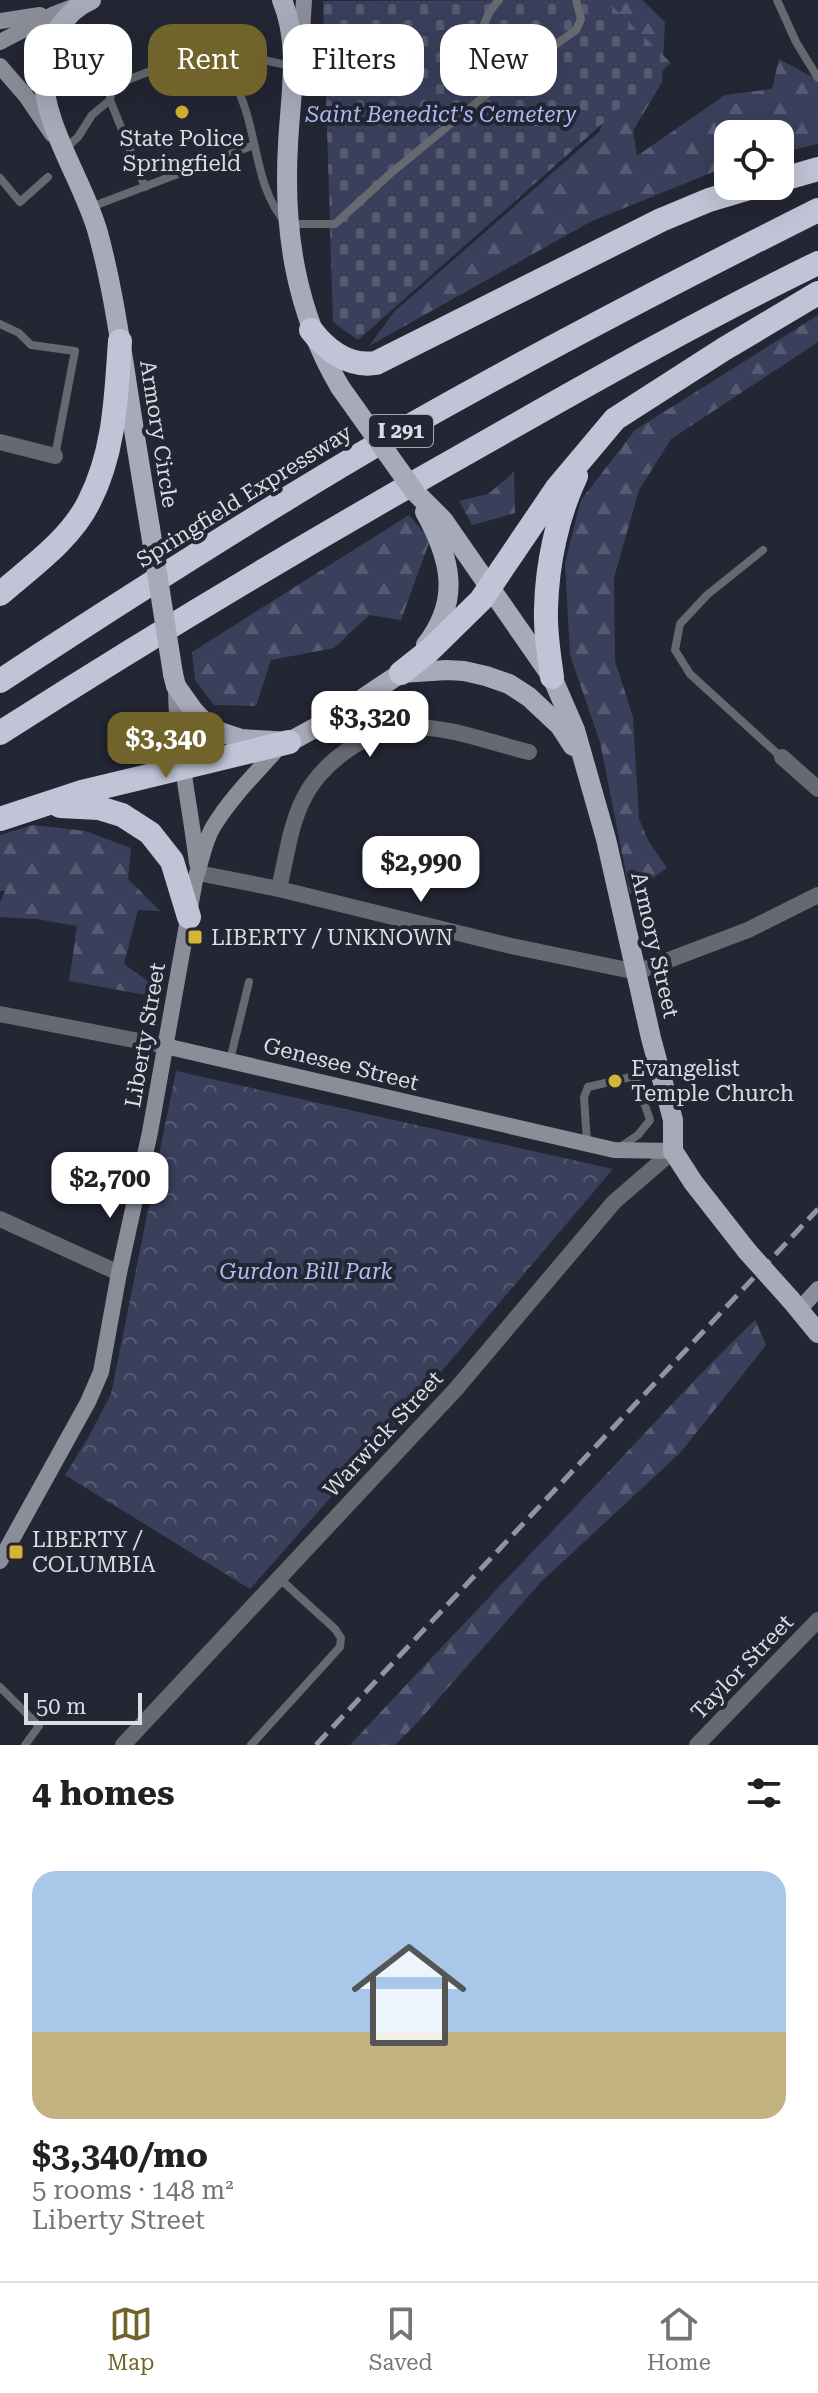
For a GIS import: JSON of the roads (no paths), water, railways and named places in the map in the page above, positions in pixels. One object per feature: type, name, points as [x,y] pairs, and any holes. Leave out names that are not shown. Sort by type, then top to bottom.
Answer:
[{"type":"highway","points":[[794,176],[818,169]]},
{"type":"highway","points":[[311,330],[328,348],[342,357],[363,364],[376,363],[647,226],[714,199]]},
{"type":"highway","name":"Springfield Expressway","points":[[0,681],[208,548],[403,430],[608,316],[818,210]]},
{"type":"highway","name":"I 291","points":[[0,733],[426,475],[617,368],[818,263]]},
{"type":"highway","points":[[405,670],[439,641],[490,587],[557,488],[615,419],[818,293]]},
{"type":"highway","points":[[0,594],[51,550],[88,504],[113,430],[120,341]]},
{"type":"highway","points":[[552,677],[546,609],[549,572],[570,489],[589,449]]},
{"type":"highway","points":[[0,819],[82,792],[286,743]]},
{"type":"highway","points":[[38,806],[99,808],[122,815],[150,833],[172,861],[189,917]]},
{"type":"main road","points":[[282,0],[289,24]]},
{"type":"main road","points":[[303,24],[304,0]]},
{"type":"main road","points":[[0,42],[57,13],[85,3]]},
{"type":"main road","name":"Armory Circle","points":[[85,3],[49,46],[43,68],[45,92],[63,148],[90,207],[106,266],[175,680],[193,710],[208,726],[241,739],[286,743]]},
{"type":"main road","points":[[0,21],[57,13]]},
{"type":"main road","points":[[0,66],[63,148]]},
{"type":"main road","points":[[291,96],[286,170],[287,224],[295,278],[311,330]]},
{"type":"main road","name":"Armory Street","points":[[311,330],[340,387],[414,491],[490,587],[552,677],[575,730],[606,839],[673,1120],[673,1151],[747,1251],[818,1333]]},
{"type":"main road","points":[[286,743],[335,717],[405,670],[435,633],[447,604],[449,582],[447,560],[434,517]]},
{"type":"main road","name":"Armory Street","points":[[405,670],[464,671],[509,684],[529,697],[560,726],[582,758]]},
{"type":"main road","name":"Liberty Street","points":[[175,680],[176,725],[198,873]]},
{"type":"main road","name":"Liberty Street","points":[[2,1552],[88,1402],[101,1372],[150,1132],[189,917],[198,873],[212,829],[229,804],[286,743]]},
{"type":"main road","name":"Genesee Street","points":[[165,1046],[614,1150],[673,1151]]},
{"type":"main road","points":[[795,1305],[818,1289]]},
{"type":"street","points":[[0,442],[55,456]]},
{"type":"street","points":[[279,889],[290,839],[307,789],[335,758],[361,741],[387,729],[410,727],[435,729],[529,752]]},
{"type":"street","points":[[782,757],[818,789]]},
{"type":"street","points":[[198,873],[637,972],[748,930],[818,895]]},
{"type":"street","name":"Genesee Street","points":[[0,1014],[165,1046]]},
{"type":"street","name":"Warwick Street","points":[[123,1745],[456,1389],[614,1202],[673,1151]]},
{"type":"street","points":[[0,1219],[119,1273]]},
{"type":"street","name":"Taylor Street","points":[[697,1745],[815,1632]]},
{"type":"lane","points":[[483,24],[499,0]]},
{"type":"lane","points":[[557,44],[576,30],[581,19],[576,0]]},
{"type":"lane","points":[[777,0],[796,42],[818,78]]},
{"type":"lane","points":[[145,187],[110,100],[111,90],[120,83],[148,72]]},
{"type":"lane","points":[[240,96],[275,211],[287,224],[335,224],[485,96]]},
{"type":"lane","points":[[63,148],[78,137],[92,115],[110,100]]},
{"type":"lane","points":[[90,207],[254,145]]},
{"type":"lane","points":[[0,178],[20,202],[48,177]]},
{"type":"lane","points":[[0,324],[19,333],[31,345],[75,351],[55,456]]},
{"type":"lane","points":[[763,550],[707,595],[680,624],[675,650],[690,674],[782,757]]},
{"type":"lane","points":[[230,1060],[249,982]]},
{"type":"lane","points":[[588,1144],[584,1097],[588,1087],[659,1067]]},
{"type":"lane","points":[[614,1150],[638,1135],[650,1120],[635,1076]]},
{"type":"lane","points":[[251,1745],[340,1647],[341,1638],[335,1629],[279,1577]]},
{"type":"lane","points":[[0,1687],[39,1726],[25,1745]]},
{"type":"railway","points":[[316,1745],[818,1209]]},
{"type":"place","name":"State Police Springfield","points":[[182,112]]},
{"type":"place","name":"LIBERTY / UNKNOWN","points":[[195,937]]},
{"type":"place","name":"Evangelist Temple Church","points":[[615,1081]]},
{"type":"place","name":"LIBERTY / COLUMBIA","points":[[16,1552]]},
{"type":"park label","name":"Saint Benedict's Cemetery","points":[[441,114]]},
{"type":"park label","name":"Gurdon Bill Park","points":[[306,1271]]}]
